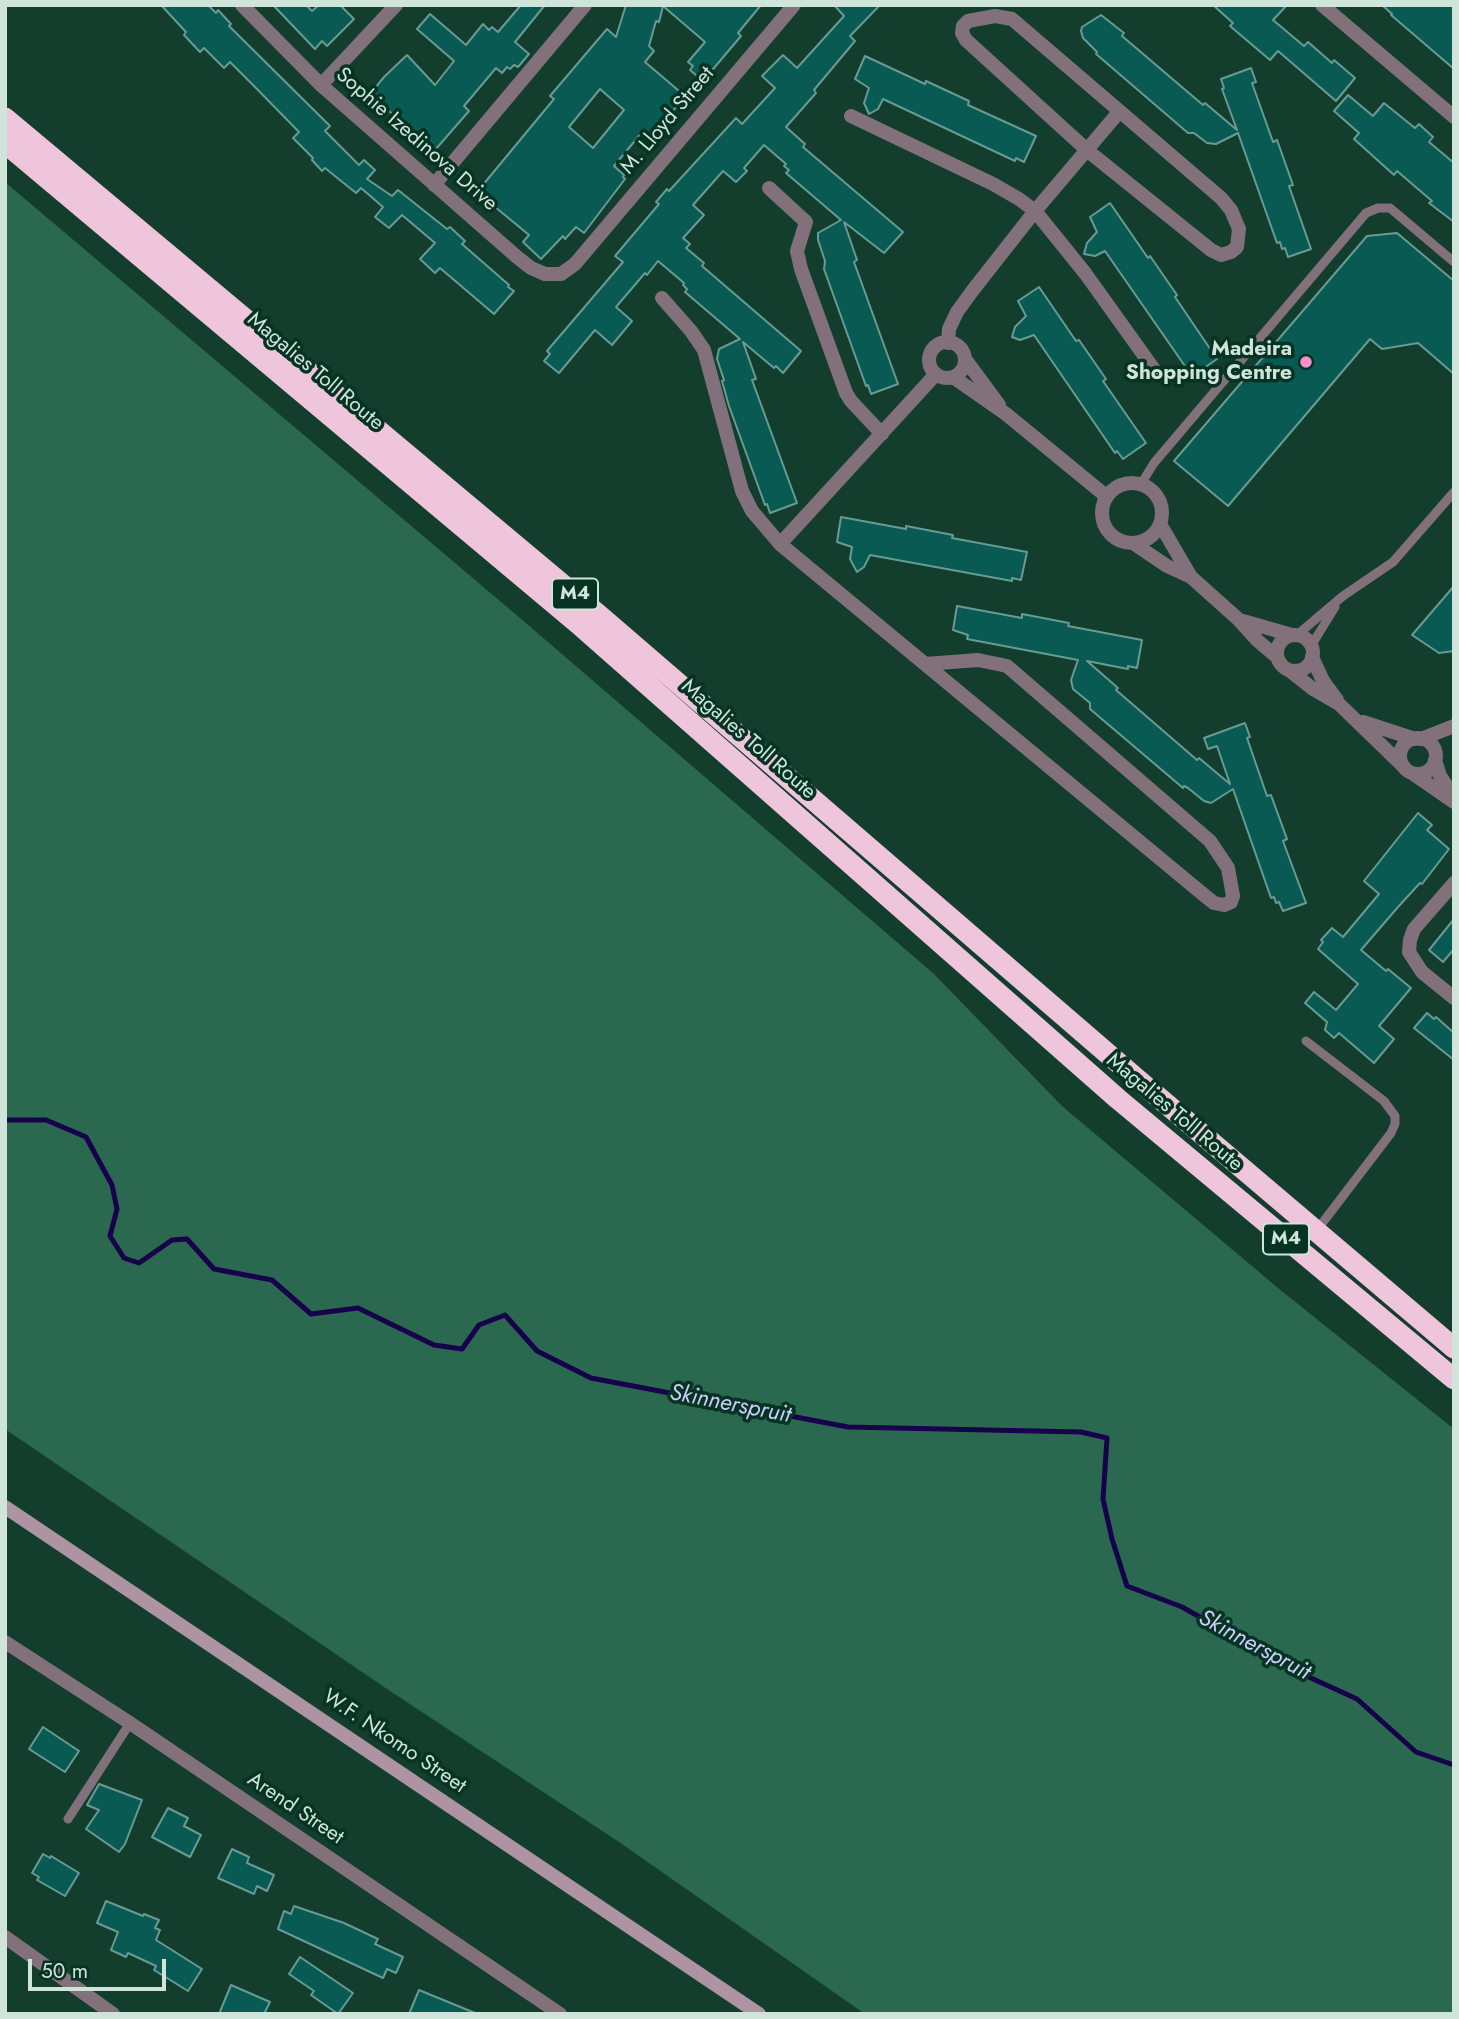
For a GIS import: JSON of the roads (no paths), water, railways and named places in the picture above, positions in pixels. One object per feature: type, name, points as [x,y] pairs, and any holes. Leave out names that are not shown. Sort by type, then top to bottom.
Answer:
[{"type":"highway","name":"Magalies Toll Route","points":[[5,118],[599,615],[1137,1079],[1454,1348]]},
{"type":"highway","name":"Magalies Toll Route","points":[[5,143],[582,627],[1118,1099],[1454,1379]]},
{"type":"main road","name":"W.F. Nkomo Street","points":[[5,1507],[759,2014]]},
{"type":"street","name":"Sophie Izedinova Drive","points":[[242,5],[321,85],[531,268],[545,274],[561,274],[575,264]]},
{"type":"street","points":[[321,85],[396,5]]},
{"type":"street","points":[[434,185],[584,5]]},
{"type":"street","name":"M. Lloyd Street","points":[[575,264],[794,5]]},
{"type":"street","points":[[1322,5],[1454,117]]},
{"type":"street","points":[[995,16],[1012,19],[1221,198],[1231,210],[1239,229],[1237,247],[1221,255],[1212,250],[1088,151],[967,40],[962,33],[962,26],[968,21],[995,16]]},
{"type":"street","points":[[948,343],[949,329],[957,312],[1035,211],[1119,113]]},
{"type":"street","points":[[851,116],[993,184],[1019,198],[1035,211],[1158,375]]},
{"type":"street","points":[[769,188],[806,222],[797,251],[805,281],[846,393],[882,434]]},
{"type":"street","points":[[662,298],[704,350],[742,491],[752,511],[780,544],[1204,895],[1214,903],[1224,905],[1231,902],[1233,896],[1228,869],[1210,841],[1006,666],[978,660],[925,664]]},
{"type":"street","points":[[1006,414],[961,350],[948,343],[937,346],[931,354],[930,365],[936,374],[953,377],[1006,414],[1106,496]]},
{"type":"street","points":[[953,377],[962,370],[965,359]]},
{"type":"street","points":[[780,544],[936,374]]},
{"type":"street","points":[[1191,577],[1160,524],[1161,505],[1157,496],[1142,484],[1122,484],[1106,496],[1103,523],[1115,538],[1133,543],[1167,566],[1191,577],[1289,670],[1313,689],[1339,704],[1407,769],[1454,800]]},
{"type":"street","points":[[1133,543],[1149,538],[1160,524]]},
{"type":"street","points":[[1238,619],[1308,640],[1323,681],[1339,704]]},
{"type":"street","points":[[1277,657],[1278,645],[1295,635]]},
{"type":"street","points":[[1289,670],[1305,667],[1311,651]]},
{"type":"street","points":[[1358,720],[1431,744],[1440,776],[1454,800]]},
{"type":"street","points":[[1454,727],[1435,757],[1433,766],[1423,773],[1407,769],[1400,760],[1402,749],[1409,740],[1454,727]]},
{"type":"street","points":[[1454,883],[1414,929],[1409,940],[1409,952],[1422,972],[1454,998]]},
{"type":"street","name":"Arend Street","points":[[5,1642],[130,1723],[561,2014]]},
{"type":"street","points":[[5,1937],[113,2014]]},
{"type":"lane","points":[[1142,484],[1154,463],[1366,213],[1378,208],[1390,208],[1454,262]]},
{"type":"lane","points":[[1295,635],[1393,562],[1454,492]]},
{"type":"lane","points":[[1311,651],[1340,600]]},
{"type":"lane","points":[[1306,1041],[1384,1101],[1395,1116],[1391,1133],[1316,1231]]},
{"type":"lane","points":[[68,1819],[130,1723]]},
{"type":"waterway","name":"Skinnerspruit","points":[[5,1120],[46,1120],[86,1137],[112,1185],[117,1209],[110,1236],[124,1258],[139,1263],[172,1240],[187,1239],[214,1269],[272,1280],[311,1314],[358,1308],[434,1345],[462,1349],[479,1325],[505,1315],[537,1351],[591,1378],[848,1427],[1081,1432],[1107,1438],[1103,1499],[1127,1586],[1182,1607],[1300,1673],[1357,1699],[1416,1752],[1454,1765]]},
{"type":"place","name":"Madeira Shopping Centre","points":[[1306,362]]}]
